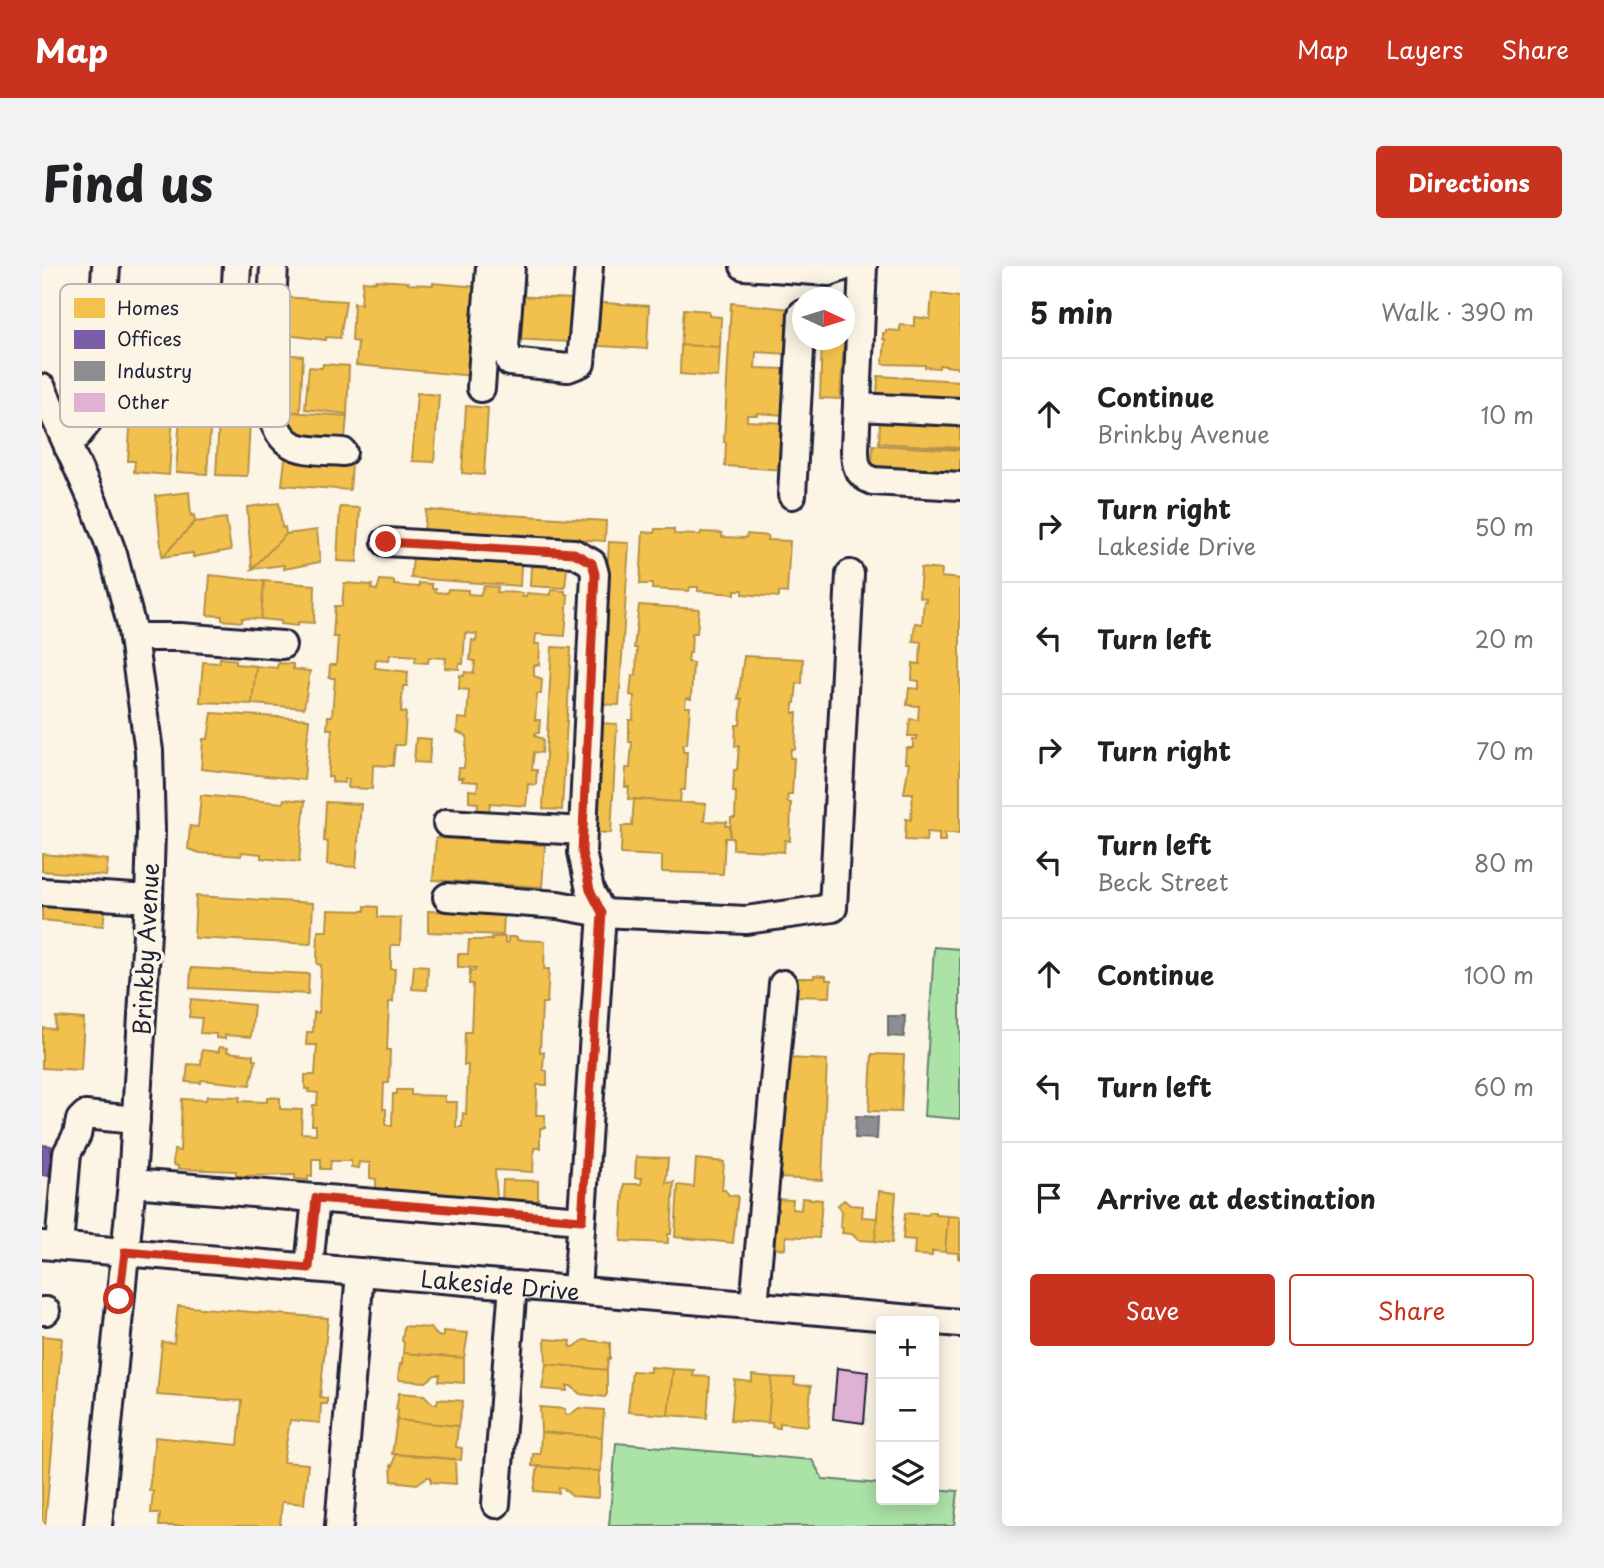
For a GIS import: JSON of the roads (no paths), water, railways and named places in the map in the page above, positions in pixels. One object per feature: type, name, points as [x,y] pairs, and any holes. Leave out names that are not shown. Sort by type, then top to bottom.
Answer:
[{"type":"street","points":[[106,284],[107,266]]},
{"type":"street","points":[[236,284],[237,266]]},
{"type":"street","points":[[273,284],[274,266]]},
{"type":"street","points":[[481,388],[490,266]]},
{"type":"street","points":[[511,266],[505,348],[510,362],[527,366],[568,368],[581,363],[589,266]]},
{"type":"street","points":[[744,266],[829,272],[846,266]]},
{"type":"street","points":[[863,266],[855,461],[858,471],[873,481],[960,486]]},
{"type":"street","points":[[800,269],[802,287]]},
{"type":"street","points":[[792,495],[801,350]]},
{"type":"street","name":"Brinkby Avenue","points":[[42,388],[113,554],[133,637],[149,751],[149,899],[132,1183],[98,1526]]},
{"type":"street","points":[[857,407],[960,412]]},
{"type":"street","points":[[68,447],[84,427]]},
{"type":"street","points":[[276,427],[284,441],[297,449],[343,452]]},
{"type":"street","points":[[386,542],[574,553],[592,563],[595,574],[582,852],[590,890],[602,913],[577,1290]]},
{"type":"street","points":[[447,897],[558,905],[602,913],[746,920],[833,908],[850,574]]},
{"type":"street","points":[[133,637],[180,637],[282,645]]},
{"type":"street","points":[[447,822],[583,831]]},
{"type":"street","points":[[42,892],[149,899]]},
{"type":"street","points":[[754,1305],[783,984]]},
{"type":"street","points":[[50,1246],[67,1153],[77,1135],[80,1120],[85,1115],[136,1120]]},
{"type":"street","points":[[132,1183],[582,1220]]},
{"type":"street","points":[[309,1268],[316,1198]]},
{"type":"street","name":"Lakeside Drive","points":[[50,1246],[960,1323]]},
{"type":"street","points":[[339,1526],[360,1272]]},
{"type":"street","points":[[496,1504],[513,1284]]}]
